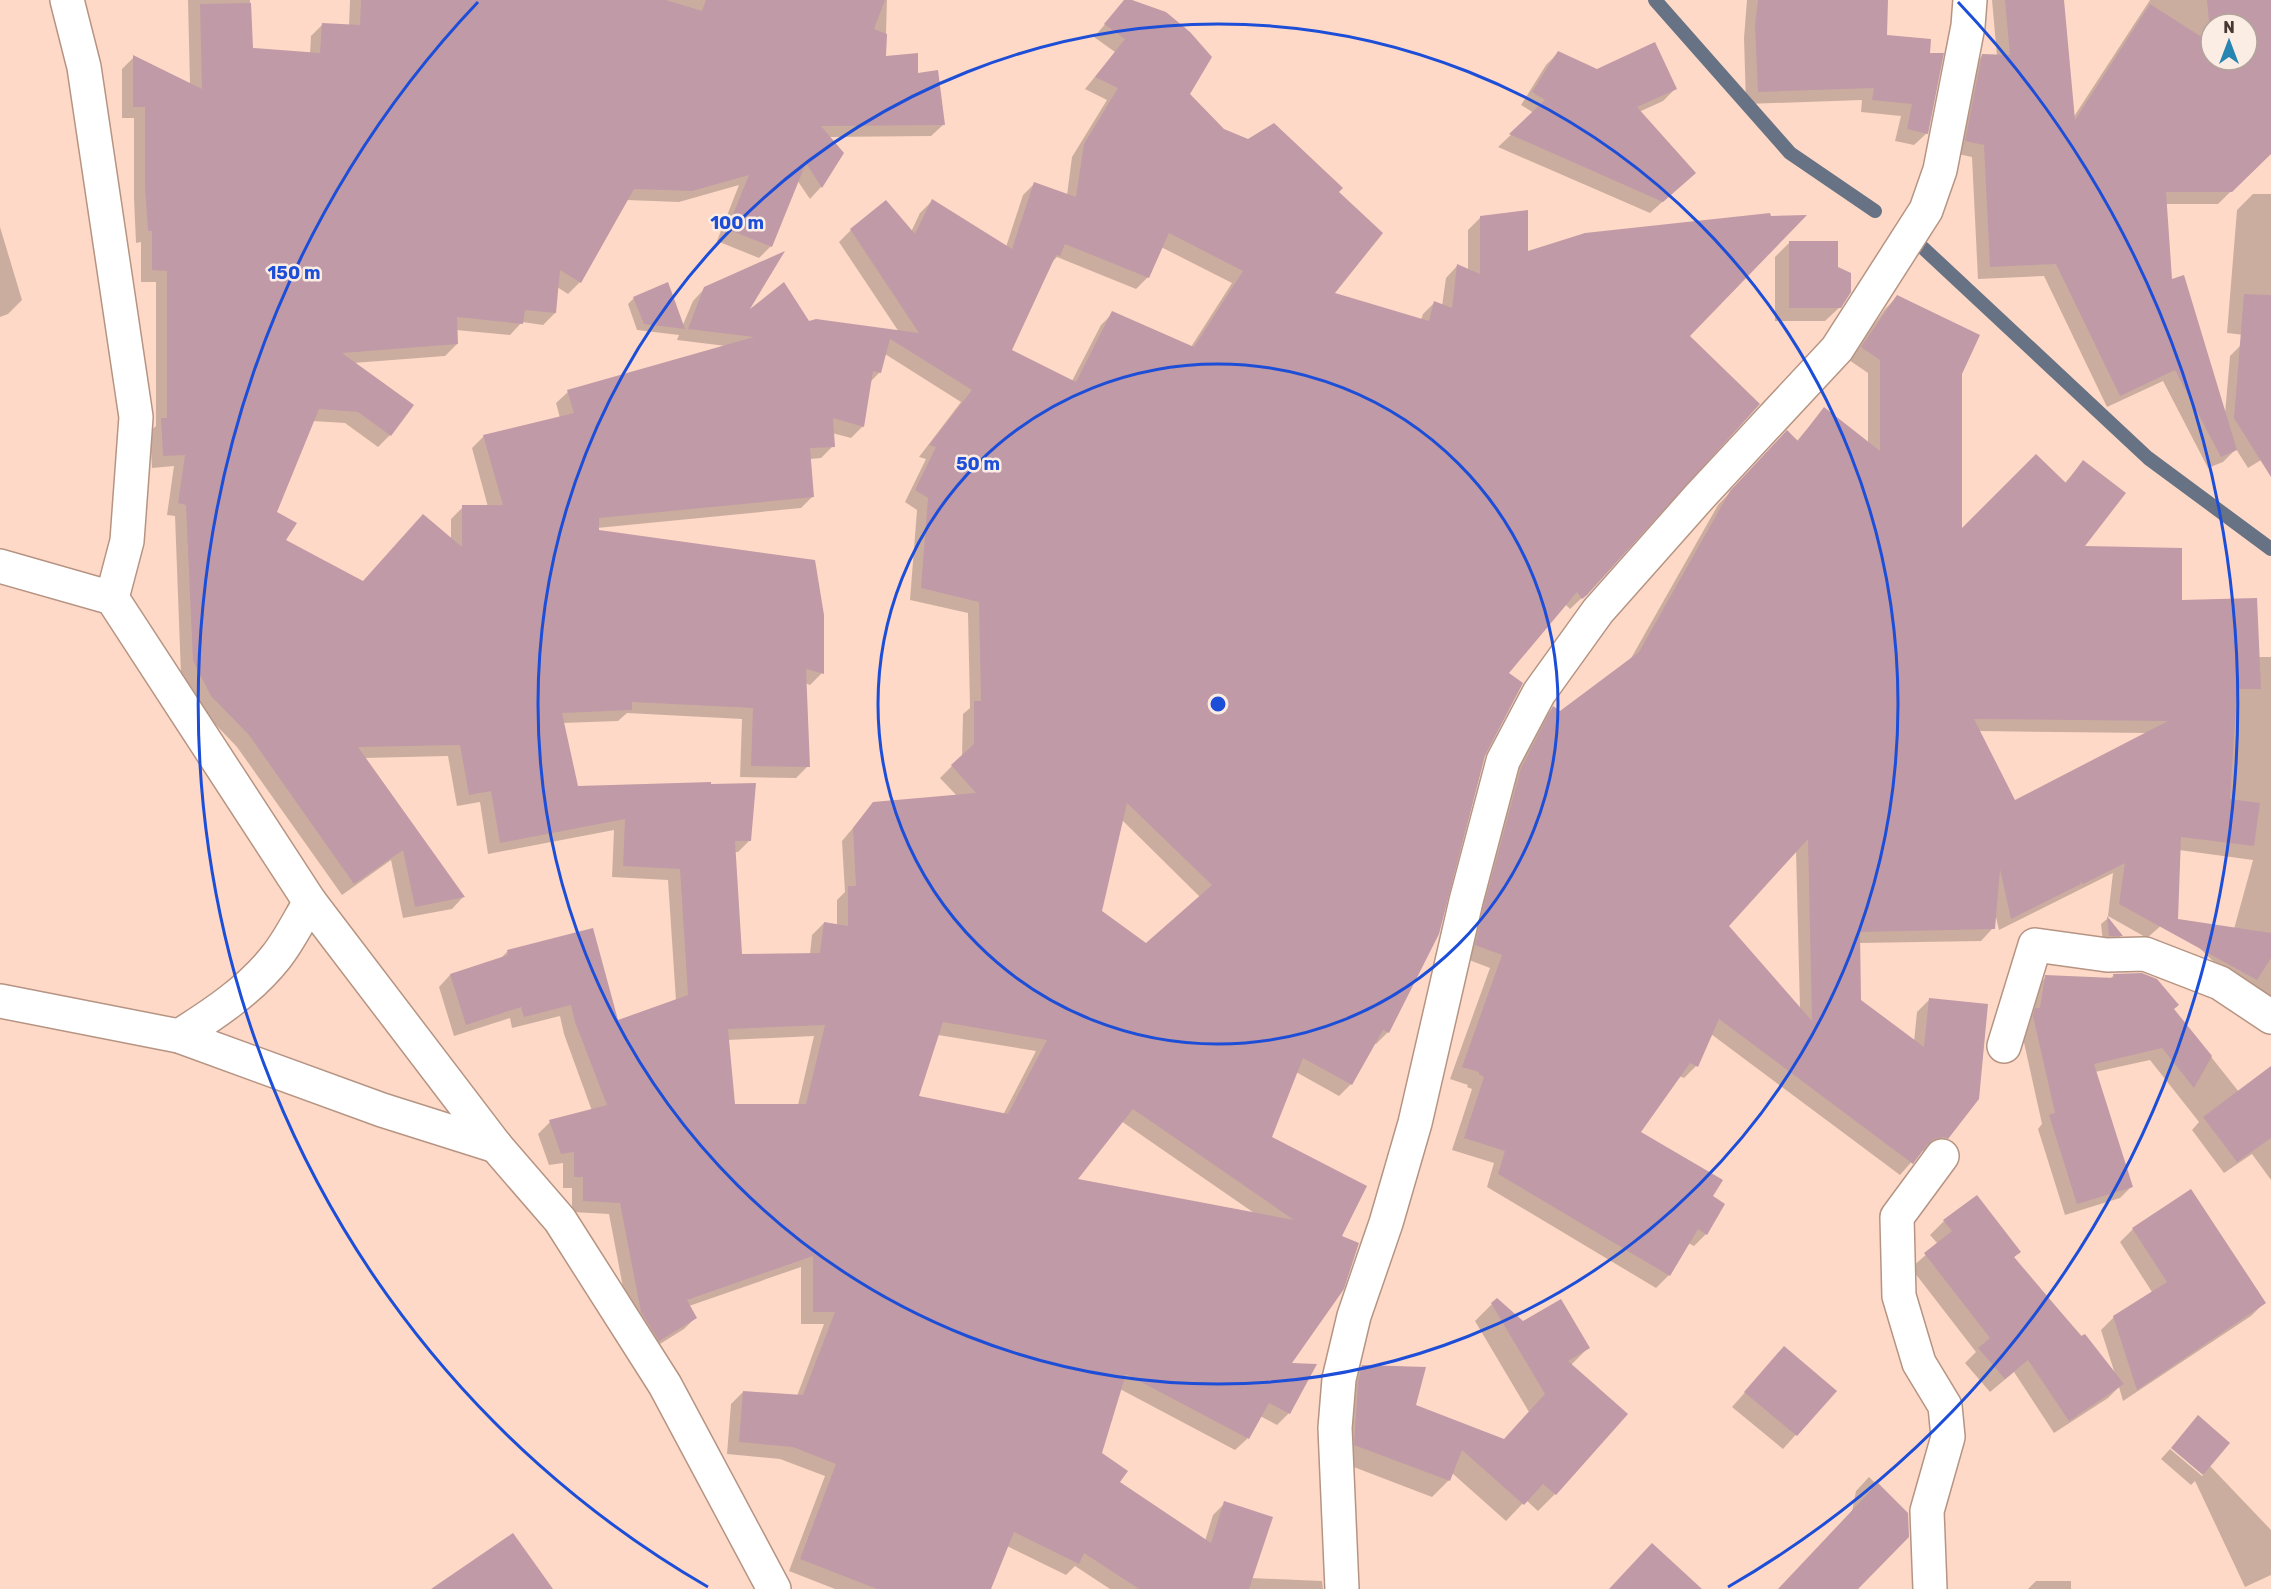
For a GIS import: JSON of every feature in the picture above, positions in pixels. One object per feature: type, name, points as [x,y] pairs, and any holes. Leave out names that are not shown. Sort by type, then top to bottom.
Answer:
[{"type":"street","points":[[67,0],[84,67],[136,417],[127,542],[112,598]]},
{"type":"street","points":[[1342,1589],[1335,1428],[1339,1379],[1354,1316],[1386,1223],[1415,1123],[1467,901],[1503,761],[1539,693],[1598,612],[1700,496],[1837,349],[1926,210],[1940,170],[1968,26],[1970,0]]},
{"type":"street","points":[[0,566],[112,598],[310,902],[496,1146],[560,1220],[665,1385],[774,1589]]},
{"type":"street","points":[[179,1036],[216,1012],[256,980],[277,956],[310,902]]},
{"type":"street","points":[[2004,1046],[2035,945],[2107,955],[2145,954],[2220,983],[2271,1017]]},
{"type":"street","points":[[0,1001],[179,1036],[382,1110],[496,1146]]},
{"type":"street","points":[[1930,1589],[1927,1511],[1948,1437],[1945,1406],[1919,1363],[1899,1296],[1897,1217],[1942,1156]]},
{"type":"building","points":[[361,0],[666,0],[702,11],[706,0],[885,0],[874,29],[887,34],[886,56],[918,53],[918,73],[938,70],[945,125],[821,126],[844,153],[822,188],[806,163],[772,247],[727,229],[749,175],[692,191],[634,189],[581,283],[560,270],[556,313],[525,310],[523,324],[457,317],[458,344],[342,353],[414,405],[391,436],[358,412],[319,409],[277,512],[297,523],[286,540],[363,581],[423,514],[462,547],[462,505],[503,505],[483,435],[574,413],[567,390],[754,337],[688,329],[704,287],[785,251],[750,309],[784,282],[809,321],[816,319],[919,333],[850,229],[886,200],[915,234],[932,199],[1012,249],[1034,182],[1076,197],[1084,144],[1118,88],[1095,77],[1125,39],[1104,24],[1124,0],[1132,0],[1166,12],[1190,32],[1212,57],[1190,94],[1224,129],[1248,139],[1274,123],[1343,188],[1339,192],[1383,233],[1335,293],[1429,321],[1434,301],[1452,308],[1457,264],[1480,274],[1480,216],[1528,210],[1528,251],[1585,233],[1770,213],[1771,216],[1807,215],[1690,336],[1760,404],[1587,595],[1582,599],[1577,592],[1509,673],[1523,683],[1485,756],[1439,934],[1389,1033],[1383,1030],[1352,1085],[1303,1058],[1272,1137],[1367,1186],[1342,1236],[1359,1243],[1344,1289],[1292,1363],[1317,1364],[1290,1414],[1269,1403],[1249,1439],[1126,1374],[1102,1453],[1128,1471],[1120,1482],[1211,1543],[1224,1501],[1273,1517],[1249,1589],[1139,1589],[1084,1553],[1079,1564],[1014,1532],[991,1589],[877,1589],[800,1559],[836,1464],[793,1447],[739,1442],[743,1391],[803,1395],[835,1312],[813,1312],[813,1256],[687,1300],[697,1318],[659,1341],[641,1312],[620,1203],[583,1201],[583,1177],[574,1177],[574,1152],[561,1154],[549,1120],[607,1105],[575,1022],[571,1005],[524,1017],[521,1007],[466,1025],[450,974],[508,955],[507,950],[593,928],[618,1020],[688,995],[680,869],[623,866],[625,819],[500,843],[491,791],[469,795],[460,745],[358,747],[465,897],[415,907],[403,850],[354,884],[249,735],[211,696],[193,661],[186,505],[178,503],[185,455],[163,456],[161,418],[167,418],[167,271],[152,270],[152,231],[148,231],[145,186],[145,107],[133,107],[133,55],[202,89],[200,4],[251,3],[253,48],[320,53],[322,23],[360,25]],"holes":[[[1169,233],[1243,271],[1194,347],[1112,311],[1076,382],[1012,350],[1056,255],[1060,256],[1065,244],[1149,278]],[[890,339],[972,390],[929,445],[936,447],[915,490],[928,498],[921,588],[979,602],[981,701],[974,701],[974,744],[951,765],[976,793],[873,802],[853,828],[856,886],[848,886],[848,926],[824,922],[820,953],[742,954],[735,841],[751,841],[756,783],[578,786],[562,713],[632,710],[632,702],[753,708],[751,766],[810,767],[806,669],[824,674],[824,615],[815,560],[599,530],[599,518],[814,497],[810,448],[835,447],[833,418],[864,427],[873,371],[881,373]],[[1127,803],[1212,885],[1146,943],[1102,911]],[[943,1022],[1047,1040],[1008,1114],[919,1096]],[[825,1025],[806,1104],[735,1104],[728,1029]],[[1133,1109],[1294,1220],[1078,1179]]]},
{"type":"building","points":[[1758,0],[1888,0],[1887,35],[1931,39],[1930,53],[1944,53],[1928,134],[1907,129],[1912,104],[1872,100],[1874,88],[1758,92],[1755,25]]},
{"type":"building","points":[[2005,0],[2064,0],[2075,120],[2150,4],[2199,35],[2199,72],[2259,72],[2259,12],[2208,12],[2207,0],[2271,0],[2271,154],[2232,192],[2166,192],[2172,279],[2184,275],[2237,450],[2221,457],[2175,370],[2120,396],[2056,264],[1990,267],[1984,145],[1965,141],[1982,54],[2010,55]]},
{"type":"building","points":[[1655,42],[1677,89],[1637,107],[1696,173],[1663,202],[1509,134],[1545,100],[1532,92],[1558,51],[1597,69]]},
{"type":"building","points":[[1789,241],[1838,241],[1838,267],[1851,273],[1851,292],[1841,308],[1789,308]]},
{"type":"building","points":[[668,282],[685,329],[644,324],[633,297]]},
{"type":"building","points":[[2244,294],[2271,295],[2271,477],[2234,418]]},
{"type":"building","points":[[1897,295],[1980,335],[1962,374],[1962,528],[2036,454],[2066,483],[2083,460],[2126,493],[2085,546],[2182,548],[2182,600],[2257,598],[2261,689],[2237,689],[2230,799],[2260,803],[2254,846],[2181,837],[2178,919],[2271,933],[2271,958],[2257,980],[2119,904],[2125,863],[2083,884],[2079,881],[2081,884],[2011,919],[2000,869],[1995,929],[1860,932],[1861,1000],[1924,1047],[1929,998],[1988,1004],[1979,1099],[1948,1139],[1944,1137],[1934,1139],[1913,1164],[1719,1019],[1698,1067],[1690,1063],[1641,1132],[1723,1180],[1713,1196],[1725,1204],[1707,1235],[1698,1229],[1670,1276],[1498,1174],[1505,1151],[1464,1138],[1484,1077],[1479,1072],[1462,1067],[1502,955],[1475,945],[1521,768],[1553,706],[1560,711],[1639,652],[1730,491],[1787,430],[1798,441],[1824,407],[1880,451],[1880,360],[1861,347]],"holes":[[[1974,719],[2168,721],[2015,800]],[[1808,839],[1812,1021],[1729,926]]]},
{"type":"building","points":[[2107,916],[2123,936],[2109,936]]},
{"type":"building","points":[[2142,973],[2157,979],[2179,1005],[2174,1009],[2212,1056],[2194,1088],[2162,1048],[2094,1064],[2133,1187],[2077,1204],[2049,1115],[2055,1113],[2033,1016],[2035,1008],[2040,1008],[2045,975],[2114,978],[2113,974]]},
{"type":"building","points":[[2271,1066],[2271,1138],[2237,1162],[2203,1117]]},
{"type":"building","points":[[2191,1189],[2266,1303],[2137,1390],[2113,1316],[2167,1282],[2132,1228]]},
{"type":"building","points":[[1977,1195],[2021,1252],[2014,1257],[2081,1336],[2085,1334],[2124,1384],[2069,1421],[2028,1360],[2005,1379],[1978,1348],[1990,1338],[1924,1253],[1952,1231],[1943,1220]]},
{"type":"building","points":[[1497,1298],[1523,1321],[1561,1299],[1590,1348],[1568,1361],[1628,1414],[1556,1495],[1543,1484],[1524,1505],[1462,1450],[1450,1481],[1354,1445],[1358,1382],[1362,1365],[1426,1367],[1416,1405],[1504,1439],[1545,1394],[1491,1303]]},
{"type":"building","points":[[1784,1346],[1837,1391],[1797,1436],[1744,1392]]},
{"type":"building","points":[[2198,1415],[2230,1443],[2203,1475],[2171,1448]]},
{"type":"building","points":[[1878,1483],[1908,1513],[1909,1537],[1858,1589],[1778,1589]]},
{"type":"building","points":[[513,1533],[553,1589],[431,1589]]},
{"type":"building","points":[[1652,1543],[1702,1589],[1609,1589]]},
{"type":"waterway","points":[[1655,0],[1790,153],[1875,211]]},
{"type":"waterway","points":[[1921,246],[2148,458],[2271,549]]}]
